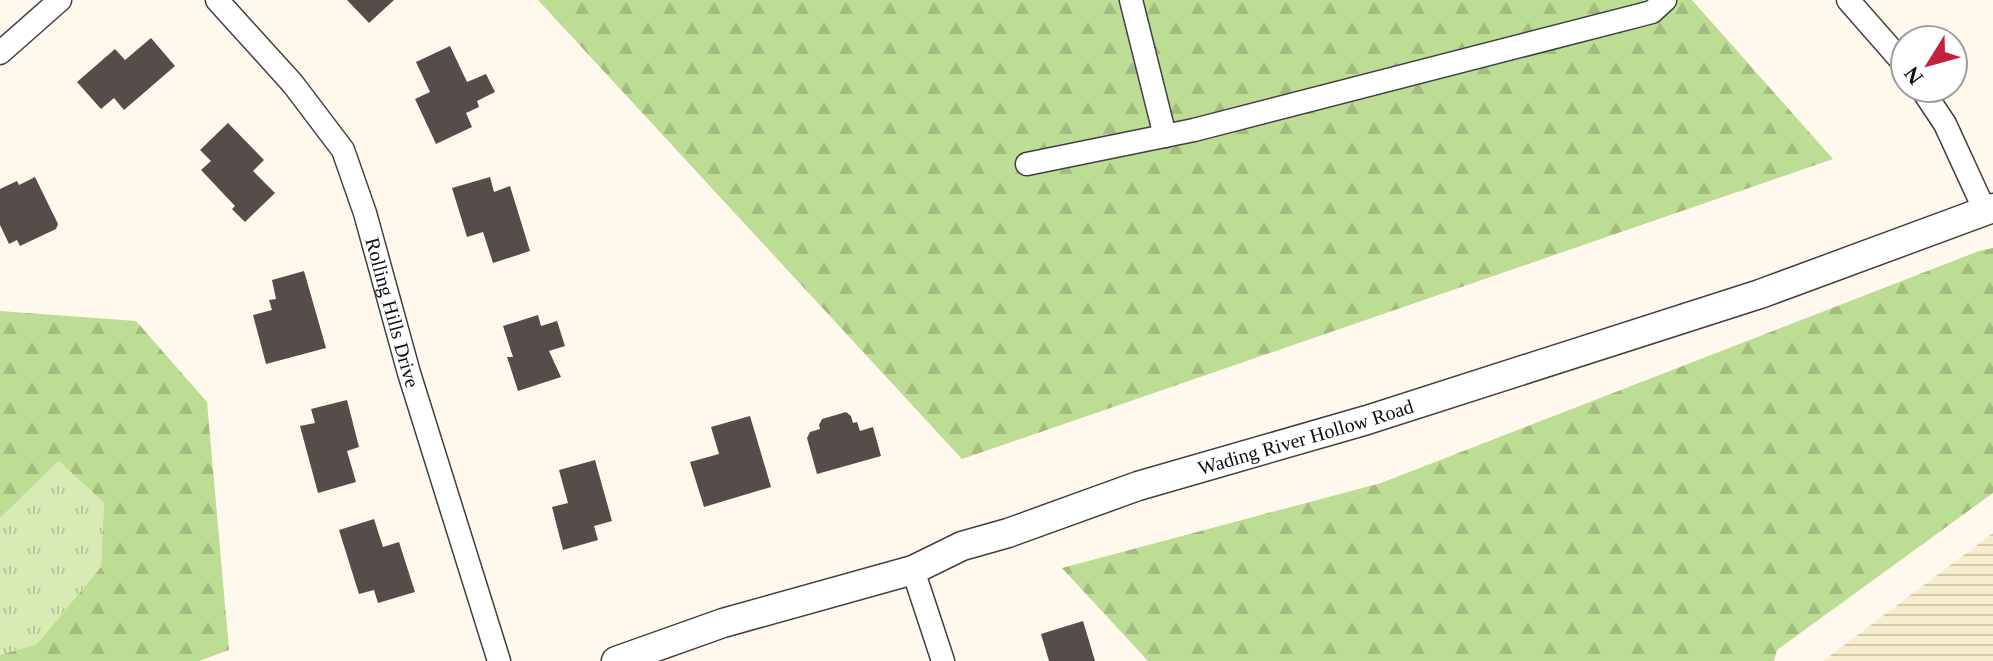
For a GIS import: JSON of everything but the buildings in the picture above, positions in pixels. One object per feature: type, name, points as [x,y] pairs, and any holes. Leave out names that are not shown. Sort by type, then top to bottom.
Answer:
[{"type":"street","points":[[0,53],[60,0]]},
{"type":"street","name":"Rolling Hills Drive","points":[[217,0],[293,84],[343,150],[365,213],[409,373],[499,661]]},
{"type":"street","points":[[1131,0],[1165,136]]},
{"type":"street","points":[[1027,164],[1165,136],[1652,12],[1665,0]]},
{"type":"street","points":[[1848,0],[1889,47]]},
{"type":"street","points":[[1932,104],[1989,209]]},
{"type":"street","name":"Wading River Hollow Road","points":[[616,661],[723,623],[913,570],[962,546],[1008,533],[1138,486],[1367,420],[1760,294],[1989,209]]},
{"type":"street","points":[[913,570],[943,661]]},
{"type":"shaded area","points":[[1993,533],[1993,661],[1823,661]]},
{"type":"green space","points":[[538,0],[1692,0],[1833,159],[962,459]]},
{"type":"green space","points":[[1993,248],[1993,493],[1777,650],[1774,661],[1148,661],[1062,568],[1381,483]]},
{"type":"green space","points":[[0,311],[136,321],[207,402],[229,650],[199,661],[0,661],[0,655],[37,644],[101,567],[104,503],[59,461],[0,518]]},
{"type":"green space","points":[[59,461],[104,503],[101,567],[37,644],[0,655],[0,518]]}]
